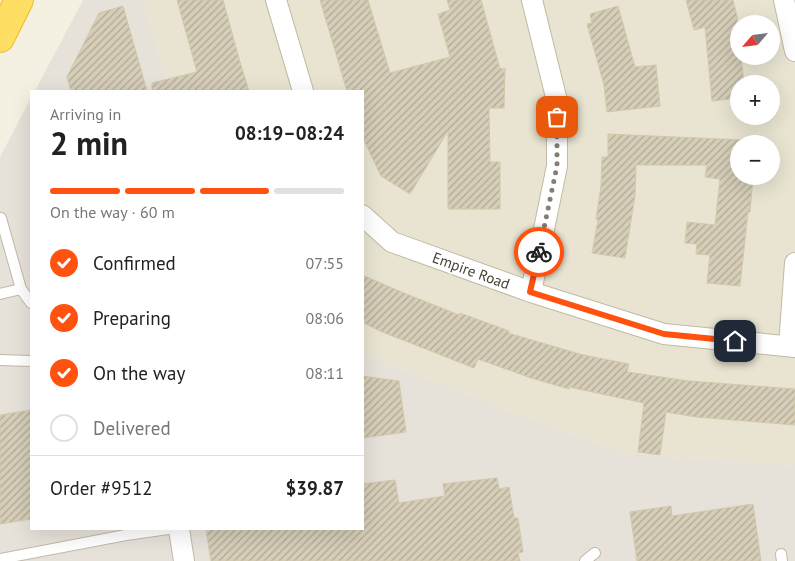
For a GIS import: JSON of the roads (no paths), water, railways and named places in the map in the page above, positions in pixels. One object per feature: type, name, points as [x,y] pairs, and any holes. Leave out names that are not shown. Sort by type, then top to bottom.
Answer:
[{"type":"highway","points":[[0,38],[19,0]]},
{"type":"street","points":[[276,0],[303,90]]},
{"type":"street","points":[[530,292],[557,166],[557,101],[532,0]]},
{"type":"street","points":[[784,0],[795,51]]},
{"type":"street","name":"Empire Road","points":[[364,216],[392,242],[530,292],[664,334],[792,347]]},
{"type":"street","points":[[792,347],[795,263]]},
{"type":"street","points":[[179,530],[184,561]]},
{"type":"lane","points":[[1,218],[21,288],[30,302]]},
{"type":"lane","points":[[0,294],[21,288]]},
{"type":"lane","points":[[0,360],[30,361]]},
{"type":"lane","points":[[0,559],[162,530]]},
{"type":"lane","points":[[585,561],[595,553]]}]
